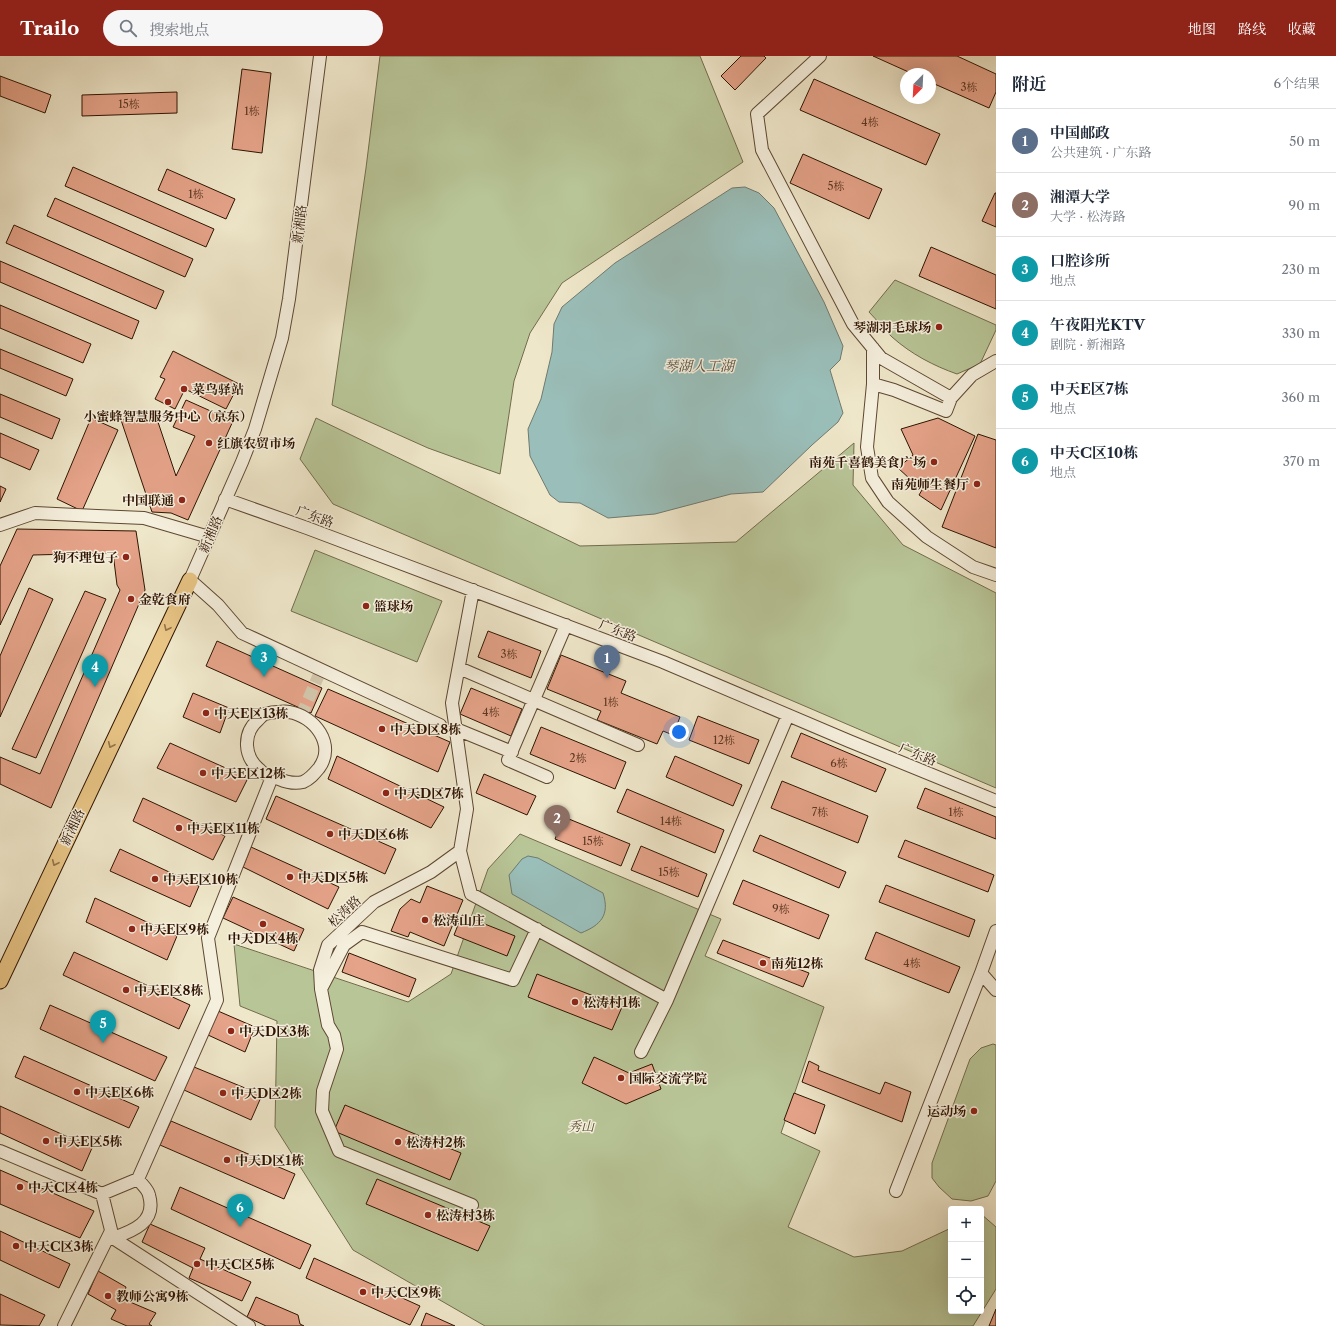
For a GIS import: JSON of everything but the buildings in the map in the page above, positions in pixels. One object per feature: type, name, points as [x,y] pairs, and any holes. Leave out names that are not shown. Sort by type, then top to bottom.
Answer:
[{"type":"main road","name":"新湘路","points":[[0,981],[190,580]]},
{"type":"street","name":"新湘路","points":[[190,580],[255,429],[282,338],[289,299],[320,56]]},
{"type":"street","points":[[820,56],[757,114],[762,150],[853,324],[881,358],[951,398]]},
{"type":"street","points":[[873,348],[873,384],[867,447],[872,478],[888,502],[927,538],[973,567],[996,575]]},
{"type":"street","points":[[873,384],[894,390],[946,411],[951,398],[972,375],[996,361]]},
{"type":"street","name":"广东路","points":[[225,499],[474,590],[663,662],[996,801]]},
{"type":"street","points":[[0,525],[35,513],[144,518],[209,537]]},
{"type":"street","points":[[190,580],[218,605],[242,633],[440,726]]},
{"type":"street","points":[[474,590],[452,703],[467,809],[460,851],[471,894],[667,1000]]},
{"type":"street","points":[[547,777],[508,760],[566,625]]},
{"type":"street","points":[[459,668],[638,745]]},
{"type":"street","points":[[289,712],[301,716],[312,723],[321,732],[324,741],[324,754],[320,766],[313,776],[302,782],[285,782],[272,777],[260,771],[252,761],[247,750],[247,736],[253,724],[264,714],[289,712]]},
{"type":"street","points":[[641,1052],[667,1000],[788,715]]},
{"type":"street","points":[[456,730],[512,752]]},
{"type":"street","points":[[0,1151],[102,1194],[138,1179],[217,1000],[208,938],[272,777]]},
{"type":"street","name":"松涛路","points":[[460,851],[431,872],[374,902],[328,945],[320,970],[321,989],[328,1025],[334,1035],[337,1049],[323,1090],[322,1111],[339,1151],[472,1205]]},
{"type":"street","points":[[321,989],[344,945],[362,932],[514,980],[536,929]]},
{"type":"street","points":[[896,1191],[996,931]]},
{"type":"street","points":[[981,973],[996,990]]},
{"type":"street","points":[[112,1234],[133,1231],[144,1223],[150,1209],[149,1194],[138,1179]]},
{"type":"street","points":[[64,1326],[112,1234],[102,1194]]},
{"type":"street","points":[[112,1234],[247,1325]]},
{"type":"green space","points":[[380,56],[700,56],[743,162],[562,283],[530,333],[514,381],[500,474],[428,448],[332,405],[366,168]]},
{"type":"green space","name":"琴湖羽毛球场","points":[[895,280],[996,325],[996,330],[980,364],[957,374],[923,359],[907,349],[889,334],[869,312]]},
{"type":"green space","points":[[316,418],[580,546],[736,542],[854,443],[853,485],[903,545],[996,593],[996,788],[333,504],[300,459]]},
{"type":"green space","name":"篮球场","points":[[315,550],[442,601],[417,662],[291,611]]},
{"type":"green space","name":"秀山","points":[[520,834],[721,919],[705,956],[824,1007],[781,1133],[820,1151],[788,1227],[854,1257],[902,1251],[948,1229],[948,1314],[980,1314],[973,1326],[485,1326],[353,1250],[275,1127],[277,1021],[240,1006],[234,944],[408,1002],[451,974],[488,869]]},
{"type":"green space","name":"运动场","points":[[993,1044],[996,1045],[996,1181],[988,1196],[971,1201],[952,1199],[932,1178],[932,1163],[970,1059],[981,1048]]},
{"type":"green space","name":"秀山","points":[[984,1217],[996,1227],[996,1289],[984,1308]]},
{"type":"water","name":"琴湖人工湖","points":[[745,187],[759,193],[774,208],[824,302],[843,346],[840,360],[830,370],[843,413],[838,422],[763,492],[731,494],[655,514],[608,518],[580,503],[559,502],[550,495],[530,456],[528,429],[541,399],[552,352],[554,324],[562,307],[615,263],[732,188]]},
{"type":"water","points":[[528,856],[538,858],[603,893],[605,907],[599,923],[581,933],[512,894],[509,875],[522,859]]},
{"type":"tunnel","points":[[301,716],[321,670]]},
{"type":"place","name":"琴湖羽毛球场","points":[[939,327]]},
{"type":"place","name":"菜鸟驿站","points":[[184,389]]},
{"type":"place","name":"小蜜蜂智慧服务中心（京东）","points":[[168,402]]},
{"type":"place","name":"红旗农贸市场","points":[[209,443]]},
{"type":"place","name":"南苑千喜鹤美食广场","points":[[934,462]]},
{"type":"place","name":"南苑师生餐厅","points":[[977,484]]},
{"type":"place","name":"中国联通","points":[[182,500]]},
{"type":"place","name":"狗不理包子","points":[[126,557]]},
{"type":"place","name":"金乾食府","points":[[131,599]]},
{"type":"place","name":"篮球场","points":[[366,606]]},
{"type":"place","name":"口腔诊所","points":[[264,677]]},
{"type":"place","name":"中国邮政","points":[[607,678]]},
{"type":"place","name":"午夜阳光KTV","points":[[95,687]]},
{"type":"place","name":"中天E区13栋","points":[[206,713]]},
{"type":"place","name":"中天D区8栋","points":[[382,729]]},
{"type":"place","name":"中天E区12栋","points":[[203,773]]},
{"type":"place","name":"中天D区7栋","points":[[386,793]]},
{"type":"place","name":"中天E区11栋","points":[[179,828]]},
{"type":"place","name":"中天D区6栋","points":[[330,834]]},
{"type":"place","name":"湘潭大学","points":[[557,838]]},
{"type":"place","name":"中天D区5栋","points":[[290,877]]},
{"type":"place","name":"中天E区10栋","points":[[155,879]]},
{"type":"place","name":"松涛山庄","points":[[425,920]]},
{"type":"place","name":"中天D区4栋","points":[[263,924]]},
{"type":"place","name":"中天E区9栋","points":[[132,929]]},
{"type":"place","name":"南苑12栋","points":[[763,963]]},
{"type":"place","name":"中天E区8栋","points":[[126,990]]},
{"type":"place","name":"松涛村1栋","points":[[575,1002]]},
{"type":"place","name":"中天D区3栋","points":[[231,1031]]},
{"type":"place","name":"中天E区7栋","points":[[103,1043]]},
{"type":"place","name":"国际交流学院","points":[[621,1078]]},
{"type":"place","name":"中天E区6栋","points":[[77,1092]]},
{"type":"place","name":"中天D区2栋","points":[[223,1093]]},
{"type":"place","name":"运动场","points":[[974,1111]]},
{"type":"place","name":"中天E区5栋","points":[[46,1141]]},
{"type":"place","name":"松涛村2栋","points":[[398,1142]]},
{"type":"place","name":"中天D区1栋","points":[[227,1160]]},
{"type":"place","name":"中天C区4栋","points":[[20,1187]]},
{"type":"place","name":"松涛村3栋","points":[[428,1215]]},
{"type":"place","name":"中天C区10栋","points":[[240,1227]]},
{"type":"place","name":"中天C区3栋","points":[[16,1246]]},
{"type":"place","name":"中天C区5栋","points":[[197,1264]]},
{"type":"place","name":"中天C区9栋","points":[[363,1292]]},
{"type":"place","name":"教师公寓9栋","points":[[108,1296]]}]
